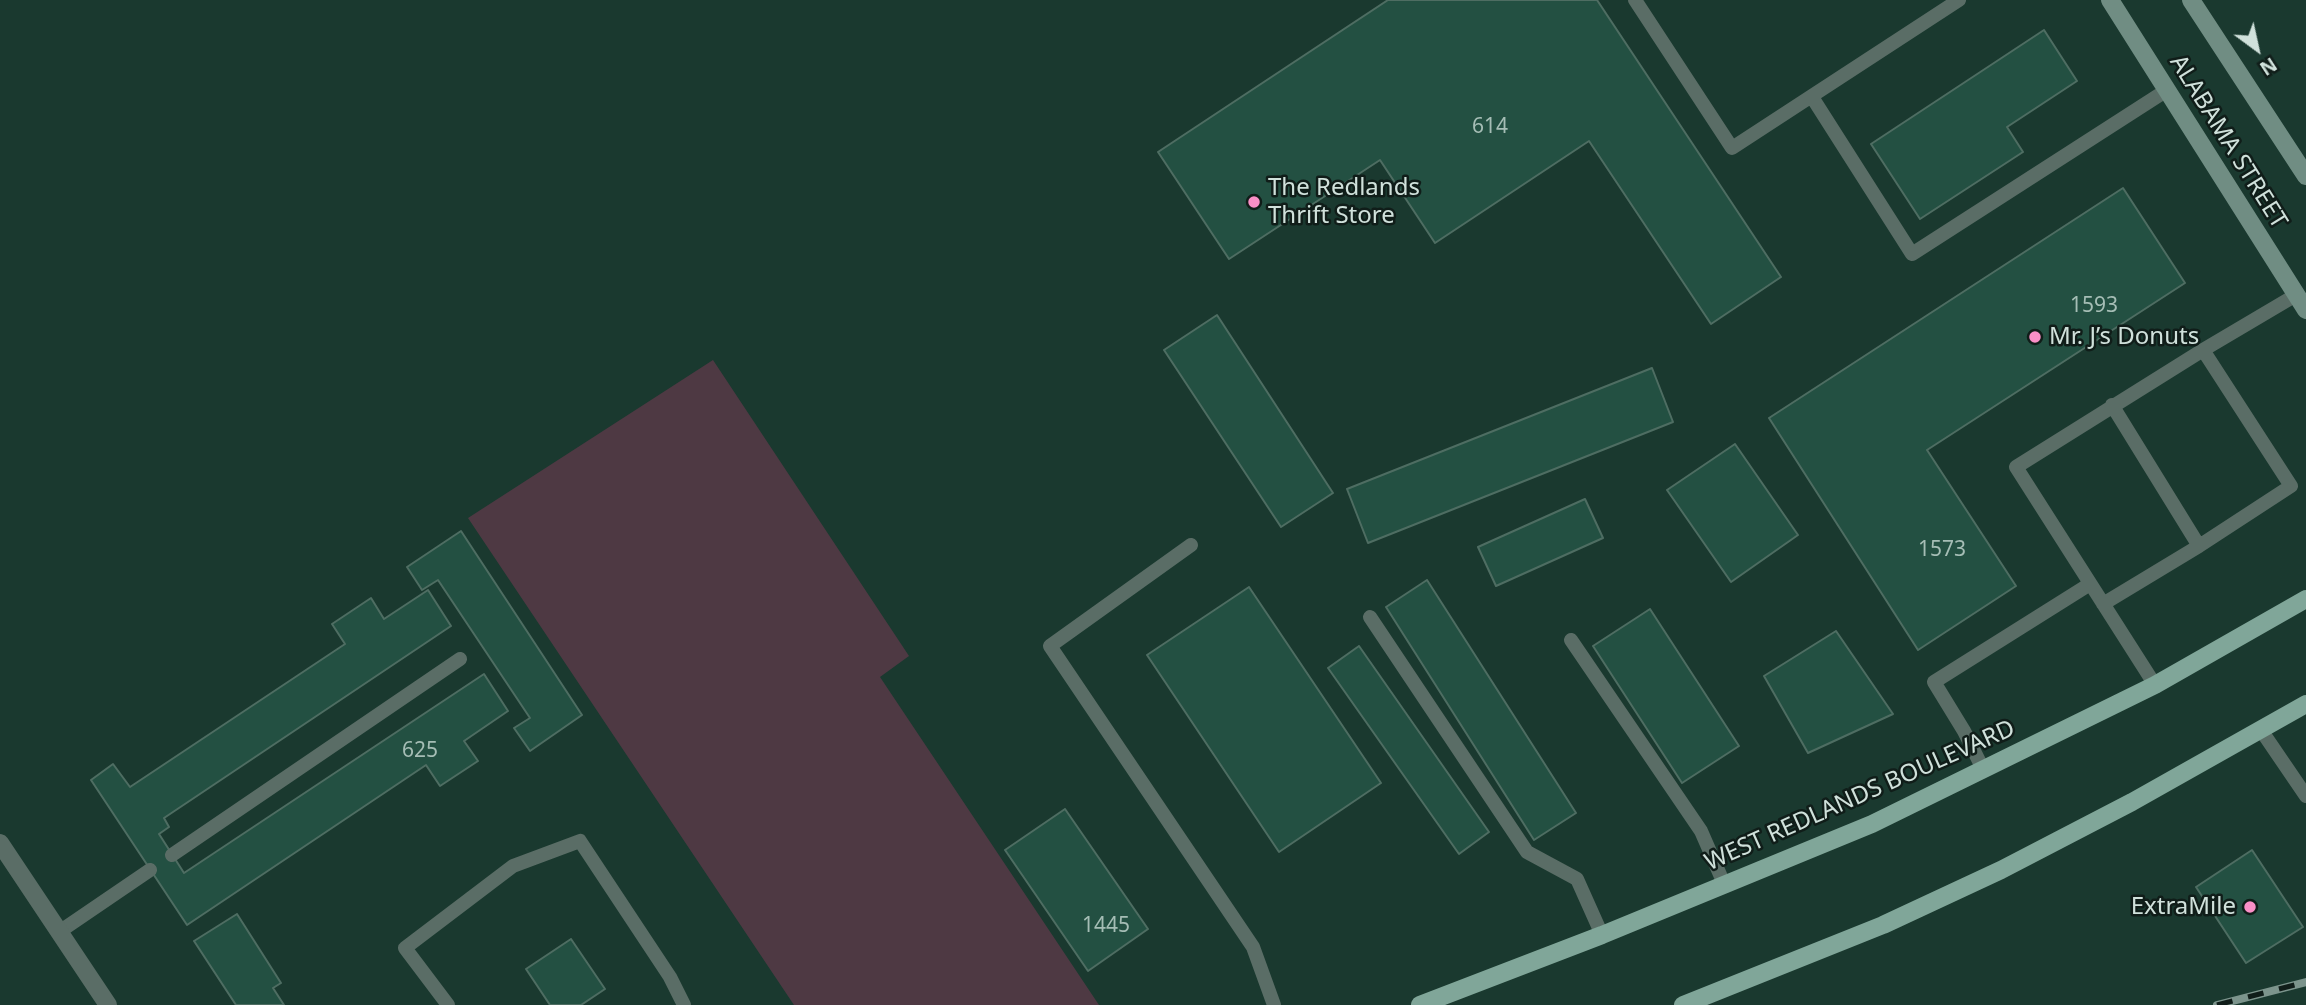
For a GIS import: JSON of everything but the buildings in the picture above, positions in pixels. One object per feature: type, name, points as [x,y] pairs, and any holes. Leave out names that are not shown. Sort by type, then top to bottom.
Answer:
[{"type":"main road","name":"ALABAMA STREET","points":[[2110,0],[2301,302]]},
{"type":"main road","name":"ALABAMA STREET","points":[[2192,0],[2306,176]]},
{"type":"main road","name":"WEST REDLANDS BOULEVARD","points":[[1420,1005],[1725,886],[1872,824],[2155,685],[2306,599]]},
{"type":"main road","points":[[1683,1005],[1883,925],[2001,870],[2132,803],[2306,704]]},
{"type":"street","points":[[0,842],[108,1005]]},
{"type":"lane","points":[[1635,0],[1732,148],[1959,0]]},
{"type":"lane","points":[[1812,97],[1912,254],[2167,90]]},
{"type":"lane","points":[[2155,685],[2016,467],[2203,350],[2301,302]]},
{"type":"lane","points":[[2103,604],[2199,547],[2291,486],[2203,350]]},
{"type":"lane","points":[[2112,405],[2199,547]]},
{"type":"lane","points":[[1191,545],[1050,646],[1253,947],[1274,1005]]},
{"type":"lane","points":[[1983,769],[1934,682],[2091,584]]},
{"type":"lane","points":[[1370,617],[1527,852],[1577,879],[1602,935]]},
{"type":"lane","points":[[1571,640],[1701,831],[1725,886]]},
{"type":"lane","points":[[173,855],[460,659]]},
{"type":"lane","points":[[2261,730],[2306,796]]},
{"type":"lane","points":[[448,1005],[405,948],[513,866],[580,841],[670,977],[684,1005]]},
{"type":"lane","points":[[59,932],[150,870]]},
{"type":"shaded area","points":[[713,360],[909,656],[880,677],[1099,1005],[794,1005],[468,518]]},
{"type":"railway","points":[[2217,1005],[2306,982]]},
{"type":"place","name":"The Redlands Thrift Store","points":[[1254,202]]},
{"type":"place","name":"Mr. J’s Donuts","points":[[2035,337]]},
{"type":"place","name":"ExtraMile","points":[[2250,907]]}]
